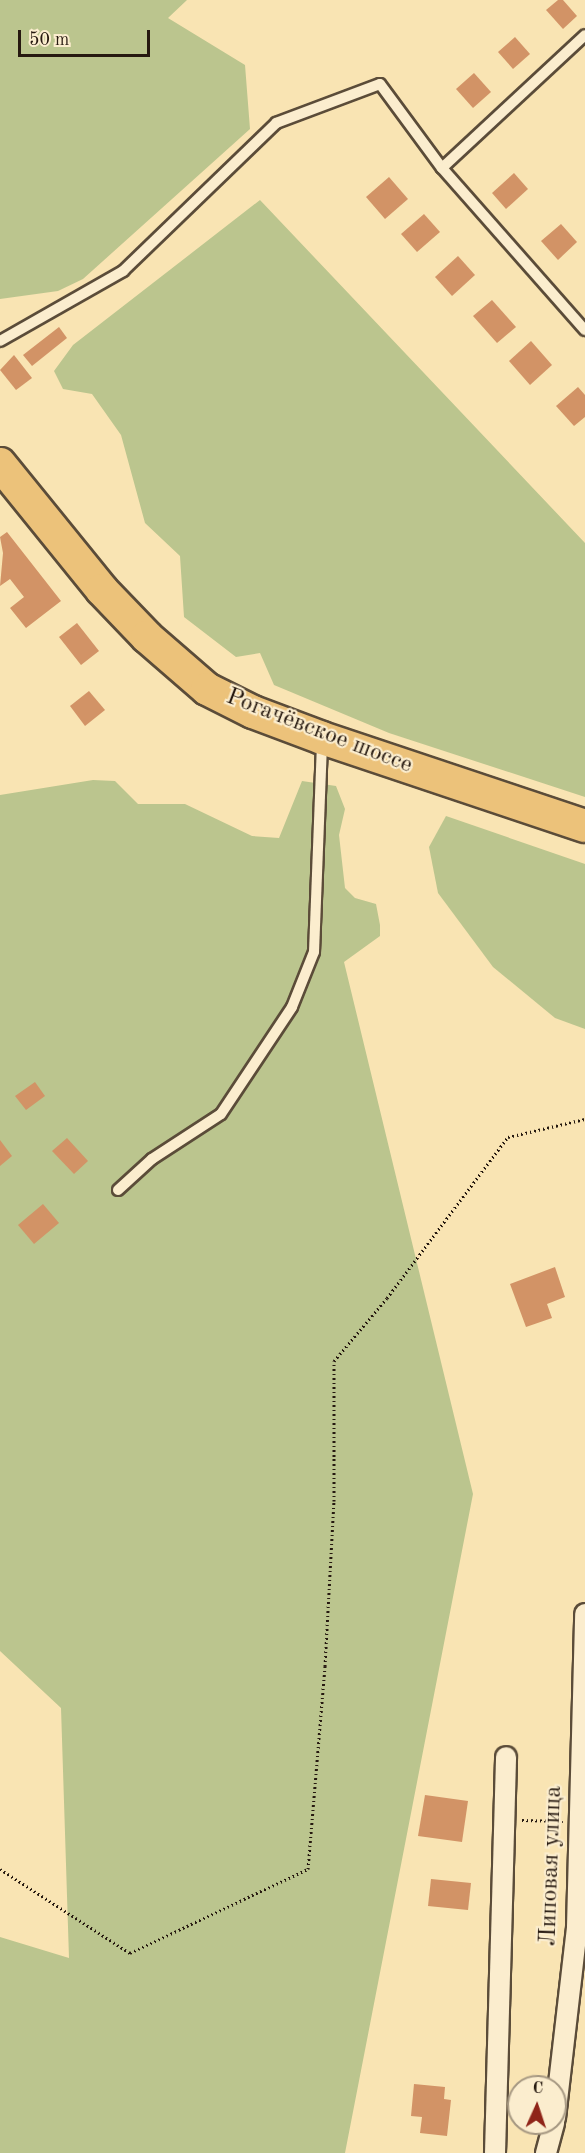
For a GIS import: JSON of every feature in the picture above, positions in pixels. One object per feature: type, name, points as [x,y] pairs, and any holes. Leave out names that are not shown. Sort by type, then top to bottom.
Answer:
[{"type":"main road","name":"Рогачёвское шоссе","points":[[0,464],[102,590],[181,668],[236,705],[322,738],[585,826]]},
{"type":"street","name":"Липовая улица","points":[[560,2075],[577,1927],[585,1614]]},
{"type":"street","points":[[495,2153],[506,1757]]},
{"type":"street","points":[[546,2153],[551,2135]]},
{"type":"lane","points":[[442,168],[585,35]]},
{"type":"lane","points":[[0,341],[123,271],[276,123],[380,84],[442,168],[585,330]]},
{"type":"lane","points":[[118,1190],[152,1159],[221,1114],[292,1007],[314,951],[322,738]]},
{"type":"path","points":[[0,1869],[130,1953],[308,1869],[334,1501],[334,1361],[387,1298],[508,1137],[585,1119]]},
{"type":"path","points":[[505,1819],[580,1822]]},
{"type":"green space","points":[[0,0],[187,0],[168,18],[245,65],[250,129],[83,279],[58,291],[0,299]]},
{"type":"green space","points":[[260,200],[585,543],[585,797],[389,733],[274,685],[260,653],[236,657],[184,617],[180,556],[145,523],[121,435],[92,394],[63,389],[54,371],[73,345]]},
{"type":"green space","points":[[93,780],[115,781],[138,804],[185,804],[252,836],[279,838],[302,781],[336,786],[345,809],[339,835],[345,888],[355,898],[376,904],[380,925],[380,936],[344,962],[473,1494],[345,2153],[0,2153],[0,1937],[69,1958],[61,1708],[0,1651],[0,795]]},
{"type":"green space","points":[[446,816],[585,864],[585,1029],[555,1018],[493,967],[438,893],[429,847]]},
{"type":"building","points":[[558,0],[563,0],[577,16],[563,29],[546,10]]},
{"type":"building","points":[[515,37],[530,54],[513,69],[498,52]]},
{"type":"building","points":[[474,73],[491,92],[473,108],[456,89]]},
{"type":"building","points":[[514,173],[528,189],[506,209],[492,193]]},
{"type":"building","points":[[389,177],[408,199],[385,219],[366,197]]},
{"type":"building","points":[[424,214],[440,232],[417,252],[401,234]]},
{"type":"building","points":[[561,224],[577,242],[558,260],[541,241]]},
{"type":"building","points":[[458,256],[475,275],[452,296],[435,277]]},
{"type":"building","points":[[492,300],[516,327],[497,343],[473,316]]},
{"type":"building","points":[[59,327],[67,338],[32,366],[23,355]]},
{"type":"building","points":[[531,341],[552,365],[530,385],[509,361]]},
{"type":"building","points":[[14,355],[32,378],[16,390],[0,370]]},
{"type":"building","points":[[578,387],[585,395],[585,417],[574,426],[556,406]]},
{"type":"building","points":[[7,532],[61,601],[26,628],[10,608],[24,597],[10,579],[0,586],[3,553],[0,537]]},
{"type":"building","points":[[77,623],[99,651],[81,665],[59,637]]},
{"type":"building","points":[[89,691],[105,710],[85,726],[70,706]]},
{"type":"building","points":[[35,1082],[45,1096],[26,1110],[15,1096]]},
{"type":"building","points":[[67,1138],[88,1161],[74,1174],[52,1151]]},
{"type":"building","points":[[0,1140],[12,1156],[0,1166]]},
{"type":"building","points":[[43,1204],[59,1223],[34,1244],[18,1225]]},
{"type":"building","points":[[555,1267],[565,1297],[547,1304],[552,1318],[526,1327],[510,1284]]},
{"type":"building","points":[[425,1795],[468,1801],[462,1842],[418,1836]]},
{"type":"building","points":[[431,1879],[471,1883],[468,1910],[428,1906]]},
{"type":"building","points":[[414,2084],[445,2087],[444,2099],[451,2100],[447,2136],[420,2133],[422,2117],[411,2116]]}]
